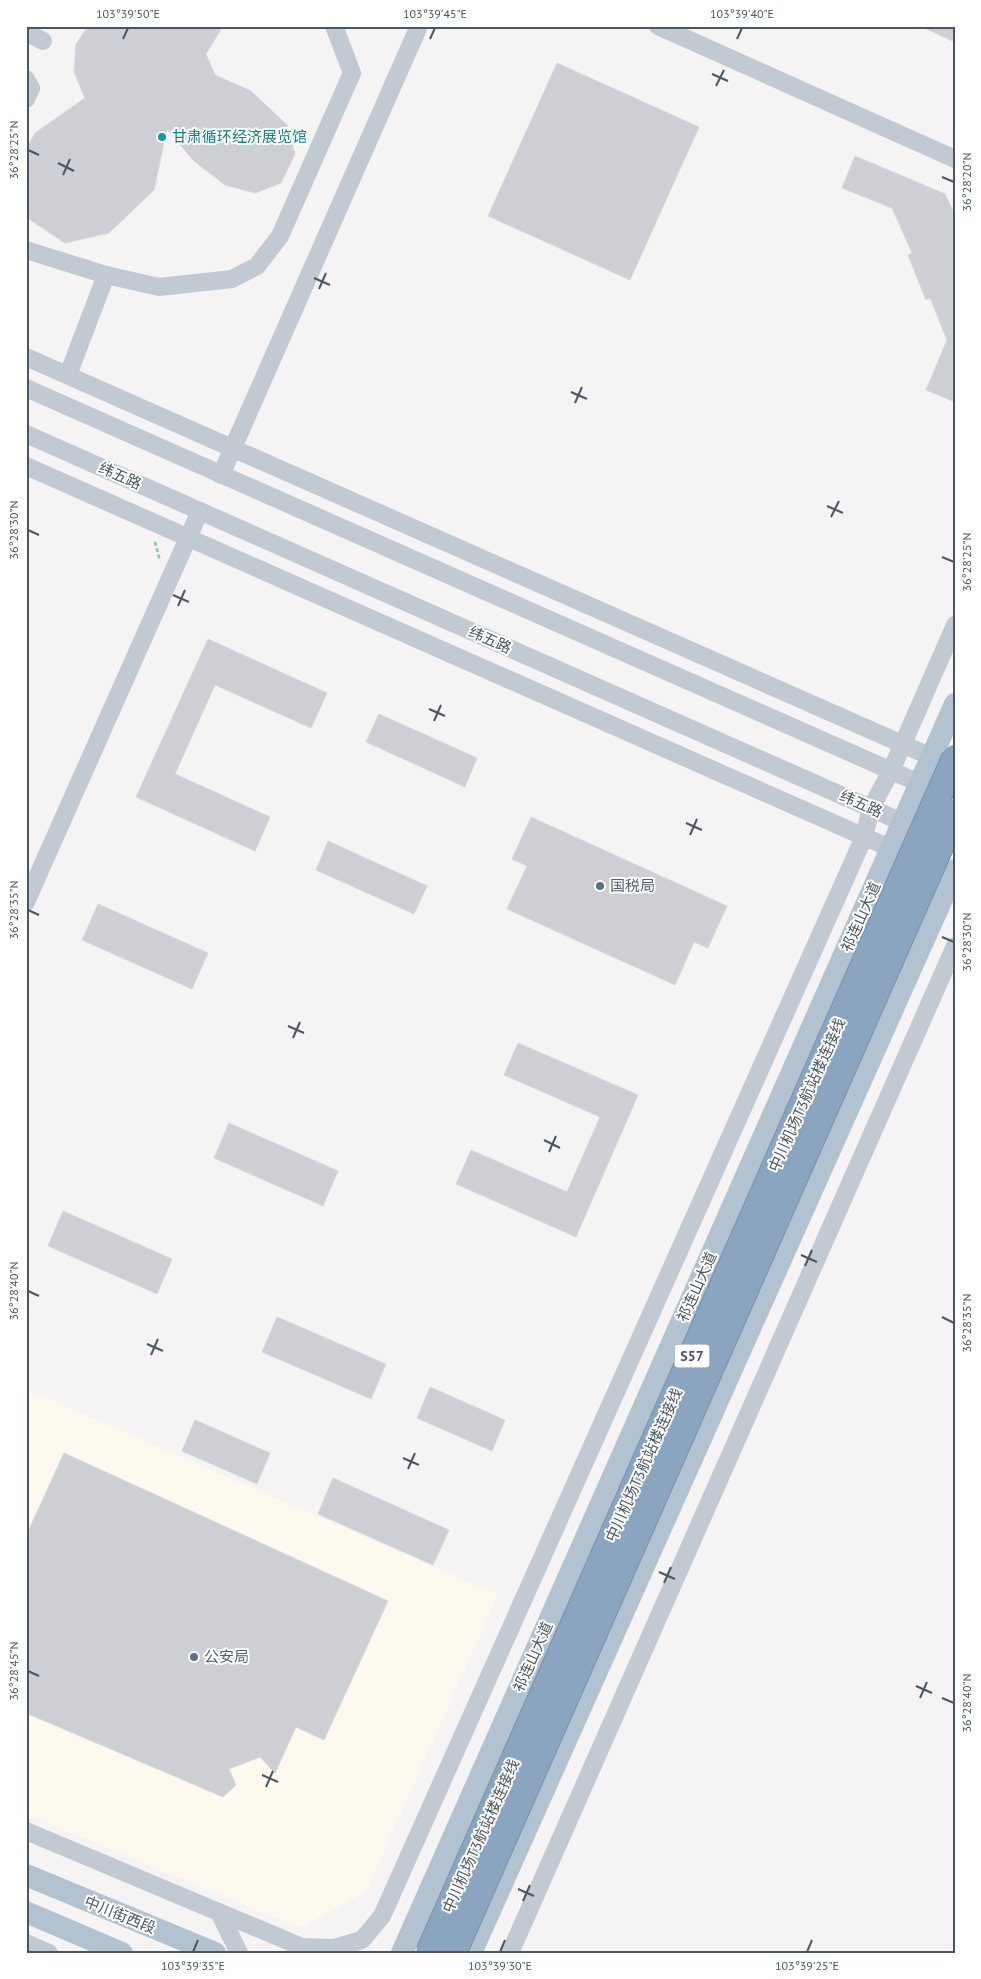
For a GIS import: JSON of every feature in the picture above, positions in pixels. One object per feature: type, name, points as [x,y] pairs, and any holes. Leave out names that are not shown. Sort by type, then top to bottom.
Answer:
[{"type":"highway","name":"中川机场T3航站楼连接线","points":[[429,1953],[943,758]]},
{"type":"highway","name":"中川机场T3航站楼连接线","points":[[453,1953],[955,813]]},
{"type":"main road","name":"祁连山大道","points":[[402,1953],[919,784],[943,758],[955,704]]},
{"type":"main road","points":[[471,1953],[954,874]]},
{"type":"main road","name":"中川街西段","points":[[26,1875],[216,1953]]},
{"type":"main road","points":[[26,1912],[122,1953]]},
{"type":"street","points":[[26,250],[106,275],[159,287],[232,280],[257,266],[280,236],[352,72],[334,26]]},
{"type":"street","points":[[221,475],[419,26]]},
{"type":"street","points":[[658,26],[955,159]]},
{"type":"street","points":[[26,32],[43,41]]},
{"type":"street","points":[[26,79],[31,88],[26,99]]},
{"type":"street","points":[[68,375],[106,275]]},
{"type":"street","points":[[26,357],[903,744],[943,758],[955,767]]},
{"type":"street","points":[[26,388],[955,799]]},
{"type":"street","name":"纬五路","points":[[26,434],[955,846]]},
{"type":"street","points":[[26,466],[864,837],[954,874]]},
{"type":"street","points":[[26,902],[200,511]]},
{"type":"street","points":[[26,1831],[302,1947],[334,1948],[362,1940],[382,1916],[864,837],[871,808],[891,771],[955,625]]},
{"type":"street","points":[[510,1953],[955,946]]},
{"type":"street","points":[[219,1912],[240,1953]]},
{"type":"street","points":[[26,1943],[49,1953]]},
{"type":"path","points":[[152,538],[157,544],[160,564]]},
{"type":"shaded area","points":[[26,1389],[498,1595],[366,1892],[300,1928],[26,1814]]},
{"type":"building","name":"甘肃循环经济展览馆","points":[[88,26],[223,26],[206,54],[215,75],[251,91],[287,125],[295,154],[281,183],[255,193],[225,185],[194,161],[167,129],[154,190],[109,233],[65,243],[26,217],[26,149],[35,133],[85,98],[74,72],[76,44]]},
{"type":"building","points":[[920,26],[955,26],[955,42]]},
{"type":"building","points":[[557,63],[699,127],[630,280],[488,216]]},
{"type":"building","points":[[855,156],[945,194],[955,215],[955,402],[926,390],[947,340],[930,298],[926,300],[908,255],[912,253],[892,208],[842,188]]},
{"type":"building","points":[[208,639],[327,693],[311,728],[215,685],[175,774],[270,817],[255,851],[136,797]]},
{"type":"building","points":[[379,714],[477,758],[465,787],[366,742]]},
{"type":"building","name":"国税局","points":[[531,817],[727,906],[708,948],[694,942],[675,985],[507,909],[527,866],[512,859]]},
{"type":"building","points":[[328,841],[427,886],[414,914],[316,870]]},
{"type":"building","points":[[98,904],[208,953],[192,989],[82,940]]},
{"type":"building","points":[[518,1043],[638,1095],[576,1237],[456,1184],[471,1150],[567,1192],[600,1117],[504,1075]]},
{"type":"building","points":[[229,1123],[338,1171],[323,1206],[214,1158]]},
{"type":"building","points":[[63,1211],[172,1259],[157,1294],[48,1246]]},
{"type":"building","points":[[277,1317],[386,1364],[371,1399],[262,1352]]},
{"type":"building","points":[[430,1387],[505,1420],[492,1451],[417,1418]]},
{"type":"building","points":[[195,1420],[270,1453],[257,1484],[182,1451]]},
{"type":"building","name":"公安局","points":[[64,1453],[388,1601],[324,1740],[296,1727],[275,1773],[260,1757],[229,1769],[236,1785],[223,1797],[26,1713],[26,1536]]},
{"type":"building","points":[[333,1478],[449,1530],[433,1565],[318,1514]]},
{"type":"place","name":"甘肃循环经济展览馆","points":[[162,137]]},
{"type":"place","name":"国税局","points":[[600,886]]},
{"type":"place","name":"公安局","points":[[194,1657]]}]
